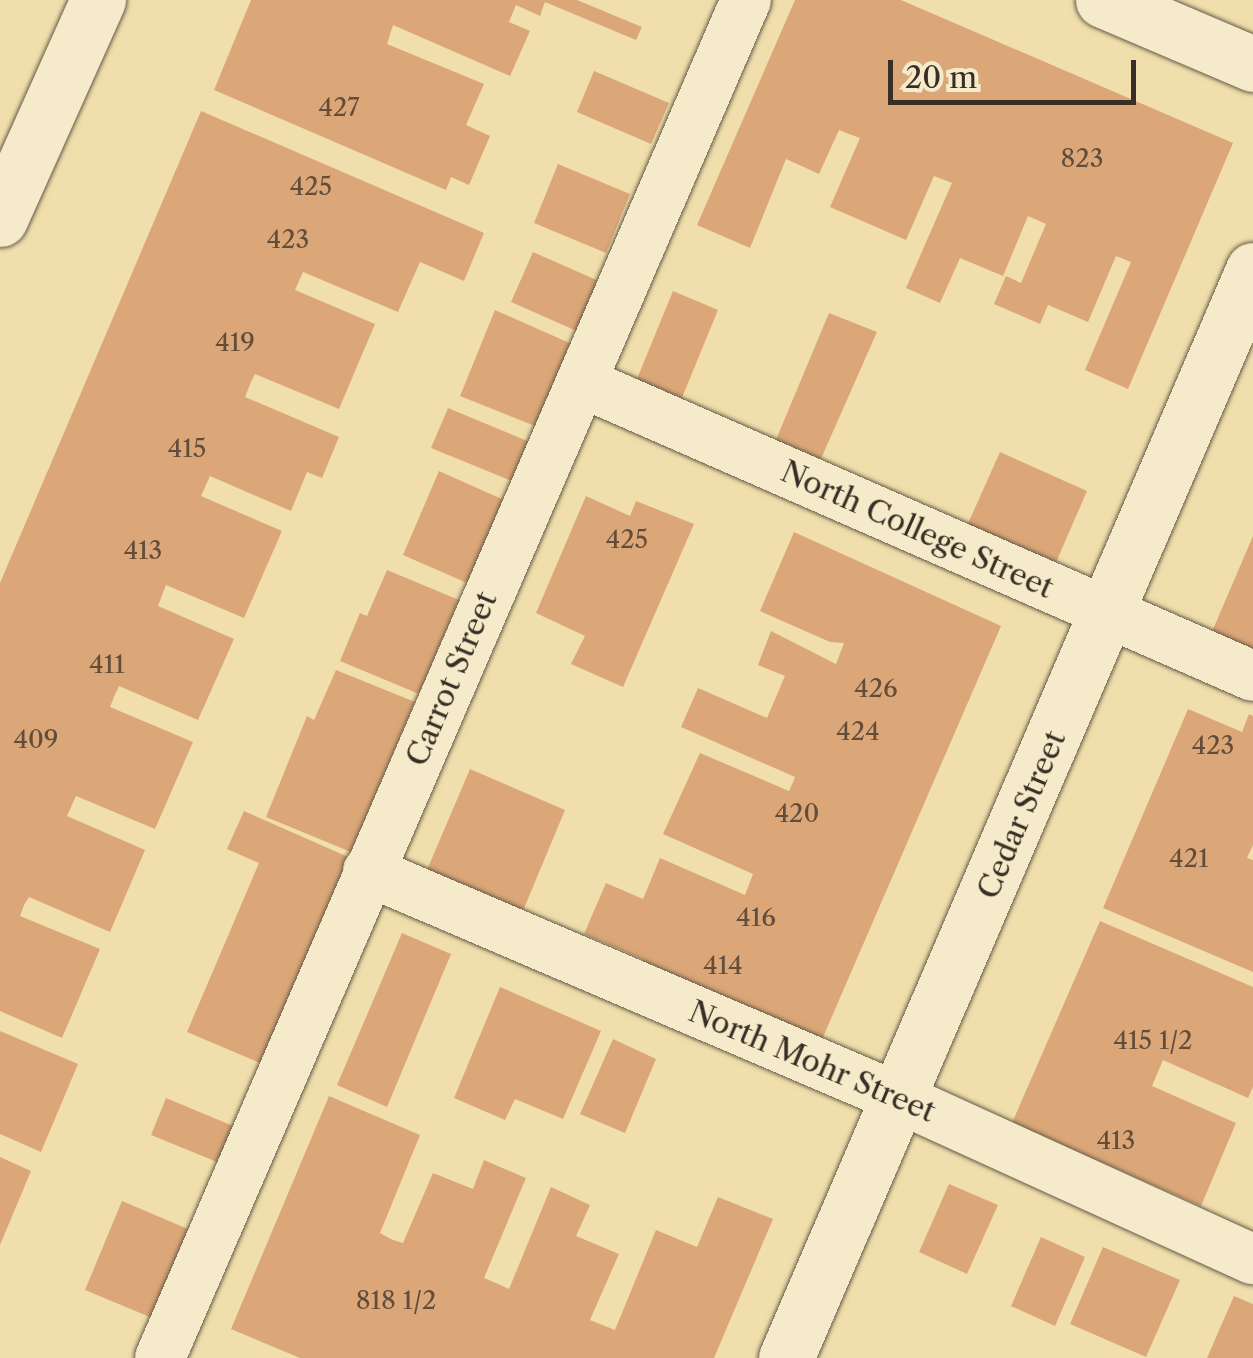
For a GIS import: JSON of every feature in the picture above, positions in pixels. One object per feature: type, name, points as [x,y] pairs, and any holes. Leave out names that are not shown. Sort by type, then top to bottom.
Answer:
[{"type":"street","points":[[0,220],[98,0]]},
{"type":"street","points":[[1102,0],[1253,64]]},
{"type":"street","name":"Cedar Street","points":[[786,1358],[1109,614],[1253,270]]},
{"type":"lane","name":"Carrot Street","points":[[160,1358],[746,0]]},
{"type":"lane","name":"North College Street","points":[[581,382],[1253,676]]},
{"type":"lane","name":"North Mohr Street","points":[[368,871],[899,1098],[1253,1259]]},
{"type":"building","points":[[251,0],[577,0],[642,27],[636,40],[545,2],[540,16],[516,5],[509,22],[530,31],[510,76],[393,25],[387,44],[484,84],[466,125],[490,136],[469,185],[451,177],[446,190],[214,90]]},
{"type":"building","points":[[795,0],[901,0],[1233,143],[1128,389],[1085,370],[1131,262],[1116,256],[1088,322],[1048,305],[1040,324],[994,304],[1006,276],[1021,283],[1046,224],[1028,216],[1003,276],[960,258],[940,303],[906,288],[952,183],[934,176],[906,240],[830,207],[860,138],[839,130],[819,174],[786,159],[750,248],[697,225]]},
{"type":"building","points":[[594,71],[669,103],[651,144],[577,112]]},
{"type":"building","points":[[201,111],[484,233],[464,281],[420,262],[398,312],[303,272],[295,290],[375,324],[339,409],[255,374],[251,382],[245,397],[339,437],[322,478],[307,472],[291,511],[210,476],[201,496],[282,531],[244,618],[166,585],[158,606],[234,639],[198,720],[119,686],[114,697],[110,707],[193,742],[155,829],[76,796],[67,816],[145,850],[110,932],[29,897],[24,905],[20,916],[100,949],[62,1038],[0,1011],[0,583]]},
{"type":"building","points":[[558,164],[630,194],[606,253],[534,223]]},
{"type":"building","points":[[533,252],[601,282],[579,332],[511,302]]},
{"type":"building","points":[[673,291],[718,310],[679,405],[634,386]]},
{"type":"building","points":[[495,310],[574,345],[540,428],[460,396]]},
{"type":"building","points":[[829,313],[877,332],[820,461],[775,442]]},
{"type":"building","points":[[448,408],[532,443],[514,482],[431,448]]},
{"type":"building","points":[[1000,452],[1087,491],[1054,567],[966,528]]},
{"type":"building","points":[[439,471],[504,500],[467,583],[403,555]]},
{"type":"building","points":[[586,496],[630,516],[636,501],[694,524],[623,687],[571,664],[585,636],[536,613]]},
{"type":"building","points":[[794,532],[1001,626],[817,1051],[638,973],[643,959],[584,934],[606,883],[643,899],[660,858],[745,895],[753,874],[663,834],[700,753],[789,791],[793,782],[795,777],[681,727],[698,688],[767,718],[785,676],[758,665],[771,631],[836,664],[844,643],[830,642],[760,611]]},
{"type":"building","points":[[1253,536],[1253,660],[1208,641]]},
{"type":"building","points":[[387,570],[459,600],[419,694],[340,661],[360,613],[367,616]]},
{"type":"building","points":[[336,670],[415,702],[351,852],[266,817],[307,716],[314,720]]},
{"type":"building","points":[[1188,709],[1242,732],[1249,714],[1253,716],[1253,845],[1247,858],[1253,860],[1253,972],[1103,908]]},
{"type":"building","points":[[470,769],[565,810],[520,918],[424,877]]},
{"type":"building","points":[[244,811],[355,860],[267,1066],[187,1032],[259,863],[227,849]]},
{"type":"building","points":[[1100,921],[1253,987],[1253,1087],[1248,1098],[1163,1060],[1152,1086],[1236,1123],[1201,1206],[1012,1123]]},
{"type":"building","points":[[402,933],[451,954],[387,1107],[337,1085]]},
{"type":"building","points":[[500,987],[601,1031],[563,1119],[515,1099],[505,1120],[454,1098]]},
{"type":"building","points":[[0,1031],[78,1064],[41,1152],[0,1134]]},
{"type":"building","points":[[613,1039],[656,1059],[625,1133],[580,1114]]},
{"type":"building","points":[[329,1096],[420,1135],[380,1233],[393,1240],[403,1243],[433,1173],[473,1189],[484,1160],[526,1178],[484,1278],[509,1289],[551,1187],[590,1205],[576,1236],[619,1254],[590,1320],[615,1330],[656,1230],[697,1247],[718,1197],[773,1219],[714,1358],[300,1358],[231,1329]]},
{"type":"building","points":[[166,1098],[238,1128],[222,1164],[151,1135]]},
{"type":"building","points":[[0,1157],[31,1171],[0,1245]]},
{"type":"building","points":[[949,1184],[998,1205],[967,1274],[919,1252]]},
{"type":"building","points":[[122,1201],[195,1232],[157,1320],[85,1290]]},
{"type":"building","points":[[1041,1237],[1085,1257],[1055,1326],[1011,1306]]},
{"type":"building","points":[[1103,1247],[1180,1280],[1146,1357],[1070,1324]]},
{"type":"building","points":[[1234,1296],[1253,1304],[1253,1358],[1207,1358]]}]
